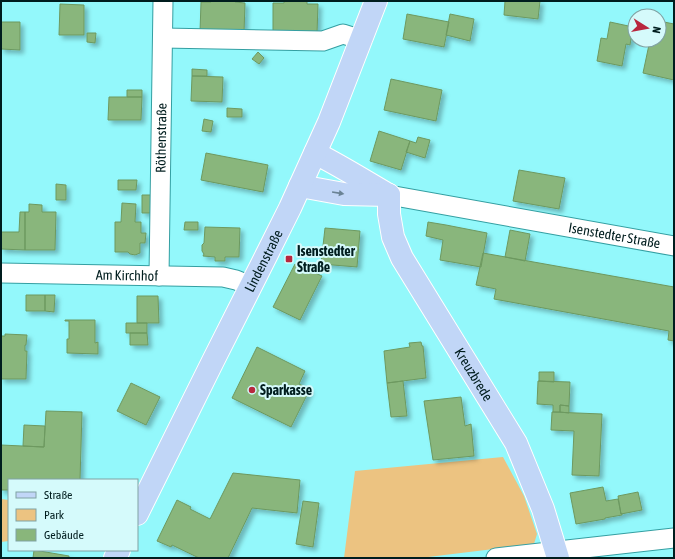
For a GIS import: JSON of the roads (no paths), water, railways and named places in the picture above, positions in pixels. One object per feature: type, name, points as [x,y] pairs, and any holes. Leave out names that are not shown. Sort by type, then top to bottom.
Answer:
[{"type":"main road","name":"Lindenstraße","points":[[138,512],[300,186],[329,122],[376,1]]},
{"type":"main road","name":"Isenstedter Straße","points":[[315,153],[389,195]]},
{"type":"main road","name":"Isenstedter Straße","points":[[300,186],[344,194],[389,195]]},
{"type":"main road","name":"Kreuzbrede","points":[[389,195],[389,214],[393,238],[402,258],[516,443],[543,509],[557,555]]},
{"type":"street","name":"Röthenstraße","points":[[160,276],[163,1]]},
{"type":"street","points":[[163,38],[323,41],[343,34],[362,40]]},
{"type":"street","name":"Isenstedter Straße","points":[[389,195],[674,246]]},
{"type":"street","name":"Am Kirchhof","points":[[1,273],[223,277],[251,286]]},
{"type":"street","points":[[496,558],[557,555],[674,538]]},
{"type":"place","name":"Isenstedter Straße","points":[[289,259]]},
{"type":"place","name":"Sparkasse","points":[[252,390]]}]
